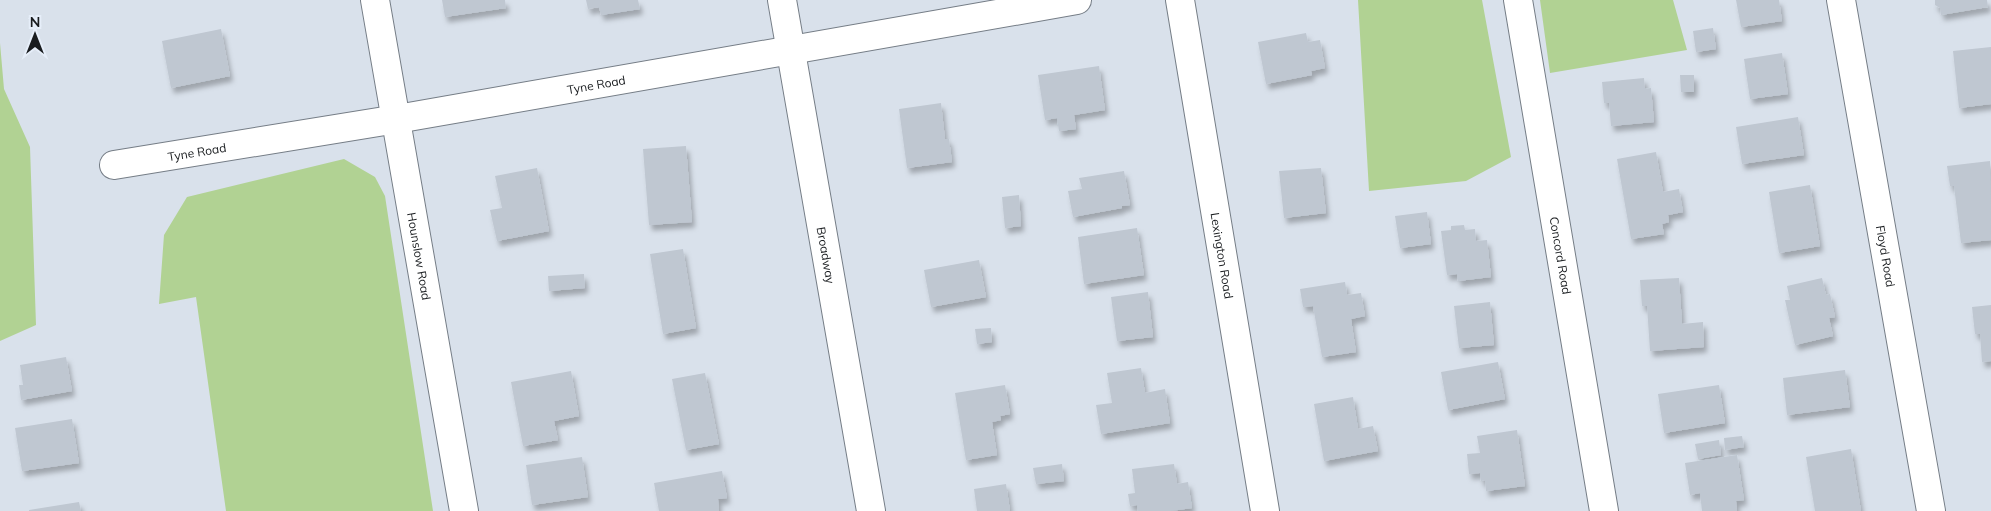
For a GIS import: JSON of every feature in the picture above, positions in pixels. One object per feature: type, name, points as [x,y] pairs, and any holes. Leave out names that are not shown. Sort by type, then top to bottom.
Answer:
[{"type":"street","name":"Hounslow Road","points":[[376,0],[464,511]]},
{"type":"street","name":"Broadway","points":[[782,0],[871,511]]},
{"type":"street","name":"Tyne Road","points":[[114,165],[397,119],[1077,0]]},
{"type":"street","name":"Lexington Road","points":[[1180,0],[1265,511]]},
{"type":"street","name":"Concord Road","points":[[1518,0],[1604,511]]},
{"type":"street","name":"Floyd Road","points":[[1841,0],[1931,511]]},
{"type":"green space","points":[[1358,0],[1482,0],[1511,157],[1466,181],[1369,191]]},
{"type":"green space","points":[[1540,0],[1673,0],[1687,50],[1550,73]]},
{"type":"green space","points":[[0,43],[4,89],[30,147],[36,325],[0,341]]},
{"type":"green space","points":[[344,159],[375,177],[385,196],[433,511],[226,511],[196,297],[159,304],[164,235],[187,197]]},
{"type":"building","points":[[442,0],[505,0],[506,8],[445,17]]},
{"type":"building","points":[[586,0],[638,0],[640,9],[601,15],[599,7],[588,9]]},
{"type":"building","points":[[1736,0],[1779,0],[1782,21],[1741,27]]},
{"type":"building","points":[[1935,0],[1987,0],[1988,7],[1941,15],[1940,8],[1935,5]]},
{"type":"building","points":[[1713,28],[1716,49],[1696,52],[1693,31]]},
{"type":"building","points":[[221,29],[230,76],[171,88],[162,41]]},
{"type":"building","points":[[1306,33],[1308,42],[1320,40],[1325,68],[1311,71],[1312,75],[1266,84],[1258,42]]},
{"type":"building","points":[[1991,47],[1991,104],[1959,108],[1953,51]]},
{"type":"building","points":[[1782,53],[1788,94],[1750,99],[1744,59]]},
{"type":"building","points":[[1099,66],[1105,110],[1074,115],[1076,129],[1059,131],[1057,118],[1045,120],[1038,75]]},
{"type":"building","points":[[1680,75],[1694,75],[1694,92],[1681,92]]},
{"type":"building","points":[[1644,78],[1645,89],[1651,88],[1654,122],[1611,126],[1609,103],[1604,103],[1602,82]]},
{"type":"building","points":[[941,103],[945,139],[949,139],[952,162],[907,168],[899,109]]},
{"type":"building","points":[[1798,117],[1804,155],[1742,164],[1736,127]]},
{"type":"building","points":[[686,146],[692,222],[649,225],[643,149]]},
{"type":"building","points":[[1656,152],[1663,192],[1679,189],[1683,212],[1668,215],[1669,222],[1662,224],[1664,234],[1631,239],[1617,159]]},
{"type":"building","points":[[1990,161],[1991,240],[1961,243],[1954,186],[1950,186],[1947,166]]},
{"type":"building","points":[[537,168],[549,231],[497,241],[490,210],[502,208],[495,176]]},
{"type":"building","points":[[1321,168],[1326,213],[1284,218],[1279,171]]},
{"type":"building","points":[[1124,171],[1130,205],[1073,217],[1068,191],[1082,189],[1079,178]]},
{"type":"building","points":[[1810,185],[1820,246],[1779,253],[1769,192]]},
{"type":"building","points":[[1019,195],[1021,226],[1005,228],[1002,197]]},
{"type":"building","points":[[1427,212],[1431,244],[1400,248],[1395,216]]},
{"type":"building","points":[[1464,225],[1465,230],[1475,229],[1476,241],[1487,240],[1491,277],[1458,281],[1457,274],[1447,275],[1441,231],[1451,230],[1451,226]]},
{"type":"building","points":[[1137,228],[1144,275],[1084,284],[1078,237]]},
{"type":"building","points":[[683,249],[696,328],[663,334],[650,254]]},
{"type":"building","points":[[979,260],[986,297],[931,307],[924,270]]},
{"type":"building","points":[[584,274],[585,288],[549,291],[548,276]]},
{"type":"building","points":[[1679,278],[1682,324],[1703,322],[1704,347],[1650,351],[1647,306],[1642,306],[1640,280]]},
{"type":"building","points":[[1822,278],[1826,295],[1830,294],[1835,317],[1829,318],[1833,336],[1795,345],[1785,300],[1790,300],[1787,286]]},
{"type":"building","points":[[1345,282],[1347,295],[1361,293],[1365,316],[1351,319],[1356,352],[1322,357],[1313,306],[1303,307],[1300,289]]},
{"type":"building","points":[[1148,292],[1153,337],[1117,341],[1111,297]]},
{"type":"building","points":[[1490,302],[1494,345],[1459,348],[1454,306]]},
{"type":"building","points":[[1991,305],[1991,361],[1982,362],[1980,334],[1975,334],[1972,307]]},
{"type":"building","points":[[991,328],[992,342],[977,344],[975,329]]},
{"type":"building","points":[[66,357],[72,391],[21,400],[19,385],[23,385],[20,365]]},
{"type":"building","points":[[1498,362],[1505,399],[1448,410],[1441,372]]},
{"type":"building","points":[[1141,368],[1145,393],[1165,389],[1170,423],[1101,434],[1096,405],[1112,403],[1107,373]]},
{"type":"building","points":[[1845,370],[1850,407],[1787,415],[1783,378]]},
{"type":"building","points":[[571,371],[579,416],[554,421],[558,440],[523,446],[511,382]]},
{"type":"building","points":[[705,373],[719,444],[686,450],[672,379]]},
{"type":"building","points":[[1005,385],[1010,414],[1000,416],[1001,420],[992,422],[997,455],[966,460],[955,393]]},
{"type":"building","points":[[1719,385],[1725,423],[1664,433],[1658,394]]},
{"type":"building","points":[[1353,397],[1358,429],[1373,426],[1378,451],[1324,461],[1314,404]]},
{"type":"building","points":[[72,419],[79,463],[22,471],[15,428]]},
{"type":"building","points":[[1517,430],[1525,486],[1486,491],[1485,480],[1481,481],[1480,473],[1469,474],[1467,454],[1480,453],[1477,436]]},
{"type":"building","points":[[1742,436],[1744,447],[1725,450],[1724,438]]},
{"type":"building","points":[[1719,440],[1721,455],[1698,459],[1695,444]]},
{"type":"building","points":[[1851,449],[1861,511],[1815,511],[1806,457]]},
{"type":"building","points":[[1737,455],[1744,500],[1736,501],[1737,511],[1702,511],[1700,493],[1690,495],[1685,463]]},
{"type":"building","points":[[582,457],[588,497],[532,505],[526,465]]},
{"type":"building","points":[[1062,464],[1064,481],[1036,484],[1033,468]]},
{"type":"building","points":[[1174,464],[1177,484],[1188,482],[1192,508],[1171,511],[1138,511],[1137,505],[1130,506],[1128,494],[1135,493],[1132,469]]},
{"type":"building","points":[[722,471],[727,498],[718,499],[719,511],[659,511],[654,483]]},
{"type":"building","points":[[1006,484],[1010,511],[977,511],[974,489]]},
{"type":"building","points":[[79,502],[81,511],[29,511],[29,510]]}]
